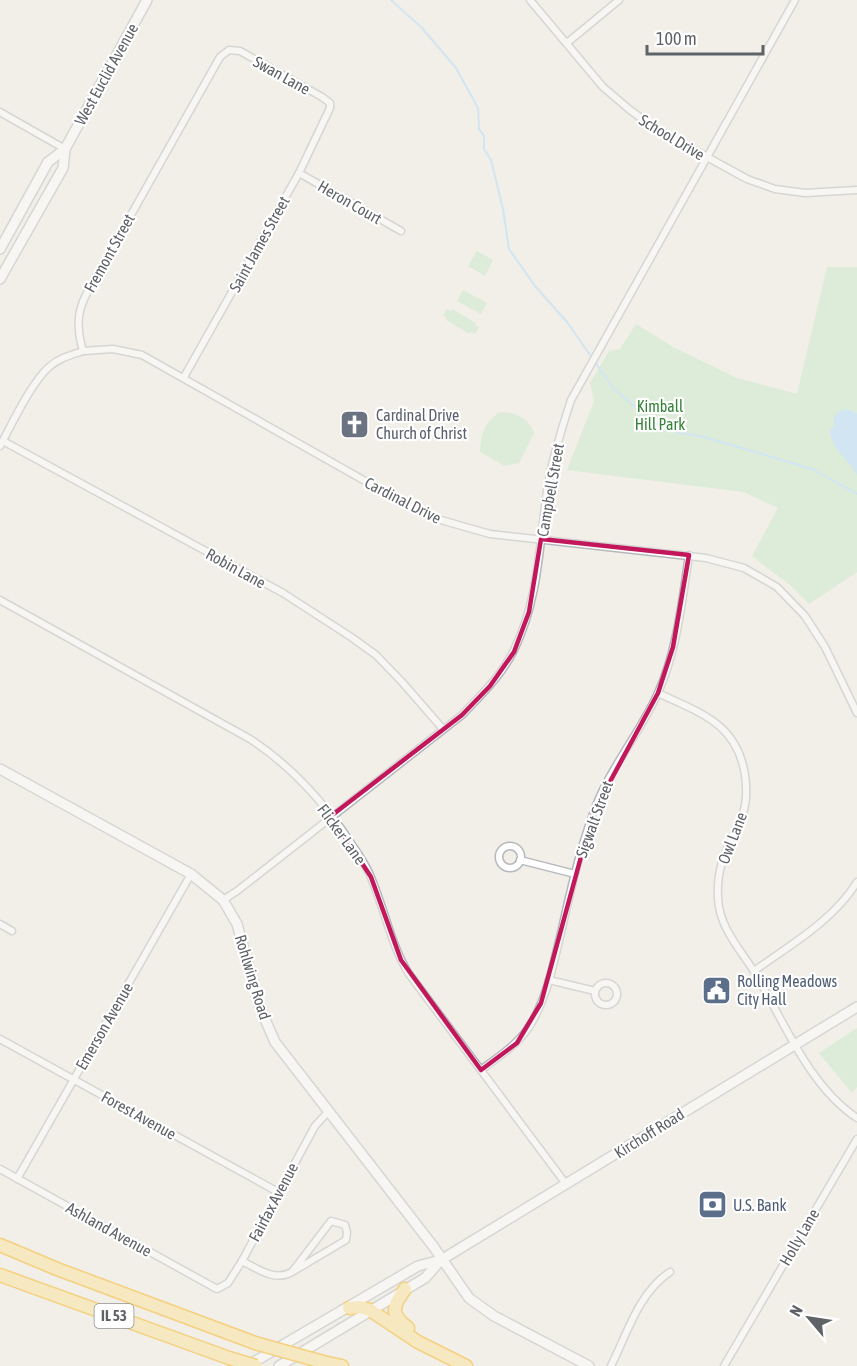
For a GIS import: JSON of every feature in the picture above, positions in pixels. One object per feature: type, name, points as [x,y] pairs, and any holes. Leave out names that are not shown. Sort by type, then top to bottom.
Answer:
[{"type":"highway","points":[[0,1236],[57,1269]]},
{"type":"highway","name":"IL 53","points":[[0,1245],[57,1269],[255,1343],[342,1366]]},
{"type":"highway","name":"IL 53","points":[[0,1275],[256,1366]]},
{"type":"highway","points":[[405,1289],[395,1305],[394,1314],[398,1320],[445,1356]]},
{"type":"highway","points":[[349,1308],[360,1307],[370,1310],[418,1342],[466,1366]]},
{"type":"main road","name":"West Euclid Avenue","points":[[0,279],[63,168],[65,149],[147,0]]},
{"type":"main road","name":"West Euclid Avenue","points":[[0,249],[48,162],[65,149]]},
{"type":"main road","name":"Rohlwing Road","points":[[0,769],[190,874],[223,900],[237,924],[260,1008],[275,1042],[433,1246],[469,1298],[494,1316],[589,1366]]},
{"type":"main road","name":"Kirchoff Road","points":[[247,1366],[418,1266],[441,1260],[857,1007]]},
{"type":"main road","name":"Kirchoff Road","points":[[279,1366],[425,1278],[441,1260]]},
{"type":"street","name":"School Drive","points":[[530,0],[603,87],[656,129],[747,179],[775,189],[805,193],[857,190]]},
{"type":"street","points":[[567,43],[620,0]]},
{"type":"street","name":"Campbell Street","points":[[223,900],[462,715],[490,686],[513,652],[530,612],[536,584],[548,483],[557,441],[571,400],[795,0]]},
{"type":"street","name":"Swan Lane","points":[[229,50],[240,51],[322,97],[330,103],[330,108]]},
{"type":"street","name":"Fremont Street","points":[[83,351],[77,326],[82,301],[220,57],[229,50]]},
{"type":"street","name":"Saint James Street","points":[[184,377],[298,173],[330,108]]},
{"type":"street","points":[[0,112],[65,149]]},
{"type":"street","name":"Heron Court","points":[[298,173],[401,231]]},
{"type":"street","name":"Cardinal Drive","points":[[83,351],[113,349],[142,355],[427,516],[490,534],[688,555],[723,561],[744,568],[765,579],[789,597],[816,631],[857,712]]},
{"type":"street","points":[[1,443],[38,380],[49,366],[83,351]]},
{"type":"street","name":"Robin Lane","points":[[1,443],[283,593],[376,655],[443,729]]},
{"type":"street","name":"Sigwalt Street","points":[[481,1070],[517,1042],[528,1029],[541,1003],[549,980],[575,874],[598,800],[658,693],[676,638],[688,555]]},
{"type":"street","name":"Flicker Lane","points":[[0,600],[264,748],[291,769],[331,816],[355,849],[371,877],[400,960],[566,1184]]},
{"type":"street","name":"Owl Lane","points":[[658,693],[710,718],[724,728],[738,749],[743,762],[747,788],[742,814],[721,861],[717,899],[725,928],[754,970],[794,1045],[836,1100],[857,1118]]},
{"type":"street","points":[[520,860],[575,874]]},
{"type":"street","name":"Emerson Avenue","points":[[17,1179],[190,874]]},
{"type":"street","points":[[754,970],[820,923],[839,906],[857,882]]},
{"type":"street","points":[[0,924],[12,931]]},
{"type":"street","points":[[549,980],[594,992]]},
{"type":"street","name":"Forest Avenue","points":[[0,1039],[278,1192]]},
{"type":"street","name":"Fairfax Avenue","points":[[217,1289],[223,1288],[228,1283],[242,1261],[317,1123],[328,1112]]},
{"type":"street","name":"Holly Lane","points":[[724,1366],[857,1138]]},
{"type":"street","name":"Ashland Avenue","points":[[0,1169],[217,1289]]},
{"type":"street","points":[[242,1261],[273,1276],[286,1276],[345,1240],[347,1232],[345,1225],[331,1221],[292,1272]]},
{"type":"street","points":[[611,1366],[627,1329],[656,1280],[670,1272]]},
{"type":"highlighted area","points":[[541,539],[689,555],[673,647],[658,693],[593,813],[541,1003],[517,1043],[481,1070],[401,960],[371,877],[331,816],[462,715],[490,686],[514,652],[529,612]]},
{"type":"green space","points":[[477,251],[493,260],[485,276],[468,266]]},
{"type":"green space","name":"Kimball Hill Park","points":[[827,267],[857,267],[857,572],[809,604],[790,585],[752,556],[778,508],[744,492],[567,470],[594,401],[590,383],[609,351],[620,349],[636,324],[673,347],[737,378],[797,394]]},
{"type":"green space","points":[[463,290],[487,303],[481,314],[457,301]]},
{"type":"green space","points":[[447,309],[451,311],[452,309],[476,323],[475,325],[479,327],[475,334],[471,332],[470,334],[446,320],[447,318],[443,315]]},
{"type":"green space","points":[[500,412],[521,417],[529,423],[534,433],[519,463],[505,466],[480,452],[484,429]]},
{"type":"green space","points":[[857,1028],[857,1087],[852,1093],[819,1053]]},
{"type":"water","points":[[845,409],[857,413],[857,475],[831,436],[830,429],[835,425],[833,419],[837,413]]},
{"type":"waterway","points":[[391,0],[422,28],[456,68],[478,108],[479,129],[484,136],[484,149],[491,160],[503,209],[509,249],[535,286],[567,322],[613,388],[653,422],[676,432],[704,437],[814,470],[857,494]]},
{"type":"place","name":"Cardinal Drive Church of Christ","points":[[355,424]]},
{"type":"place","name":"Rolling Meadows City Hall","points":[[716,990]]},
{"type":"place","name":"U.S. Bank","points":[[712,1205]]}]
